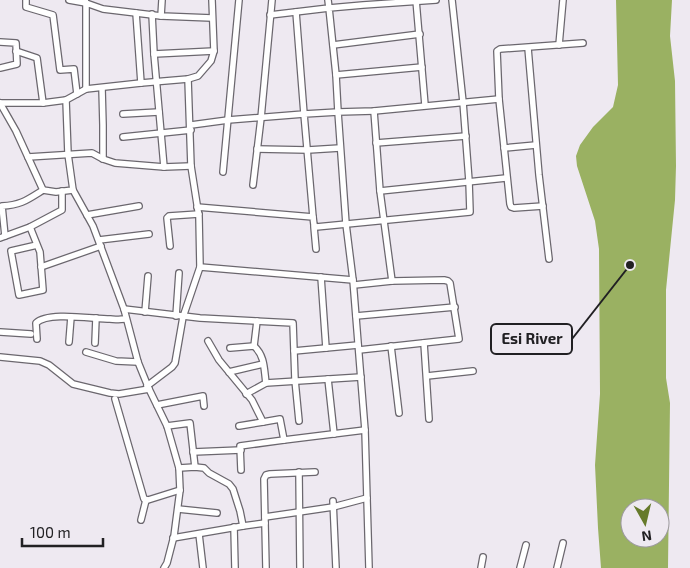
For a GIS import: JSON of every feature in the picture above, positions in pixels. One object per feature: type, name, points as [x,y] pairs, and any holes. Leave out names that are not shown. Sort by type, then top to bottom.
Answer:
[{"type":"street","points":[[26,0],[26,7],[53,15],[60,70],[74,69],[77,94]]},
{"type":"street","points":[[69,0],[86,1],[103,9],[162,16],[212,18]]},
{"type":"street","points":[[162,0],[162,16]]},
{"type":"street","points":[[42,190],[16,131],[0,103],[43,103],[66,100],[86,89],[188,79],[198,76],[211,61],[214,52],[212,0]]},
{"type":"street","points":[[223,172],[239,0]]},
{"type":"street","points":[[253,185],[272,0]]},
{"type":"street","points":[[328,0],[336,75],[346,224],[359,348],[365,430],[369,568]]},
{"type":"street","points":[[416,0],[425,105]]},
{"type":"street","points":[[270,15],[363,2],[436,0]]},
{"type":"street","points":[[314,227],[469,213],[471,211],[463,102],[452,0]]},
{"type":"street","points":[[559,44],[563,0]]},
{"type":"street","points":[[86,1],[86,89]]},
{"type":"street","points":[[296,12],[316,249]]},
{"type":"street","points":[[136,13],[142,83]]},
{"type":"street","points":[[152,14],[164,167]]},
{"type":"street","points":[[333,45],[420,34]]},
{"type":"street","points":[[0,42],[16,43],[17,64],[0,68]]},
{"type":"street","points":[[543,206],[514,208],[510,204],[499,99],[497,51],[500,49],[583,43]]},
{"type":"street","points":[[528,48],[536,145],[549,259]]},
{"type":"street","points":[[16,51],[37,58],[43,103]]},
{"type":"street","points":[[154,54],[214,52]]},
{"type":"street","points":[[336,75],[422,67]]},
{"type":"street","points":[[0,357],[40,360],[73,384],[119,394],[148,387],[175,363],[183,316],[200,267],[199,214],[192,166],[188,79]]},
{"type":"street","points":[[102,88],[102,159]]},
{"type":"street","points":[[123,137],[160,133],[228,120],[374,111],[499,99]]},
{"type":"street","points":[[66,100],[68,154],[73,190],[100,243],[124,310],[138,362],[167,426],[178,468],[180,490],[178,509],[173,538],[164,568]]},
{"type":"street","points":[[374,111],[380,191],[392,282]]},
{"type":"street","points":[[123,114],[159,112]]},
{"type":"street","points":[[376,143],[466,136]]},
{"type":"street","points":[[504,148],[536,145]]},
{"type":"street","points":[[257,149],[308,150],[340,148]]},
{"type":"street","points":[[28,157],[92,152],[102,159],[115,163],[164,167],[192,166]]},
{"type":"street","points":[[380,191],[506,178]]},
{"type":"street","points":[[62,191],[62,210],[30,227],[3,237],[2,206],[15,205],[26,201],[42,190],[56,192],[62,191],[73,190]]},
{"type":"street","points":[[87,215],[138,206]]},
{"type":"street","points":[[197,207],[313,218]]},
{"type":"street","points":[[170,246],[167,218],[169,216],[199,214]]},
{"type":"street","points":[[30,227],[37,244],[40,252],[43,290],[19,295],[11,251],[37,244]]},
{"type":"street","points":[[41,267],[100,243],[149,234]]},
{"type":"street","points":[[200,267],[321,277],[353,283],[444,280],[450,283],[459,339],[391,346],[294,351]]},
{"type":"street","points":[[176,316],[179,273]]},
{"type":"street","points":[[145,312],[148,276]]},
{"type":"street","points":[[321,277],[326,348]]},
{"type":"street","points":[[356,316],[455,307]]},
{"type":"street","points":[[124,310],[176,316],[293,323],[299,421]]},
{"type":"street","points":[[37,339],[36,323],[38,320],[52,317],[126,319]]},
{"type":"street","points":[[69,342],[71,317]]},
{"type":"street","points":[[95,343],[96,318]]},
{"type":"street","points":[[254,346],[257,321]]},
{"type":"street","points":[[0,332],[31,334]]},
{"type":"street","points":[[208,341],[219,360],[252,400],[263,422]]},
{"type":"street","points":[[424,343],[429,419]]},
{"type":"street","points":[[230,348],[254,346],[262,355],[266,383]]},
{"type":"street","points":[[391,346],[399,413]]},
{"type":"street","points":[[86,352],[121,362],[138,362]]},
{"type":"street","points":[[229,372],[263,364]]},
{"type":"street","points":[[427,376],[473,371]]},
{"type":"street","points":[[246,394],[266,383],[360,377]]},
{"type":"street","points":[[328,379],[334,434]]},
{"type":"street","points":[[157,406],[203,396],[204,406]]},
{"type":"street","points":[[115,399],[144,499],[146,500],[141,520]]},
{"type":"street","points":[[239,426],[280,419],[284,440]]},
{"type":"street","points":[[167,426],[190,423],[195,467]]},
{"type":"street","points":[[241,470],[240,446],[365,430]]},
{"type":"street","points":[[193,452],[241,450]]},
{"type":"street","points":[[178,468],[195,467],[206,469],[209,473],[231,486],[243,526]]},
{"type":"street","points":[[299,472],[300,568]]},
{"type":"street","points":[[266,568],[264,479],[266,475],[315,472]]},
{"type":"street","points":[[146,500],[180,490]]},
{"type":"street","points":[[173,538],[243,526],[333,504],[367,498]]},
{"type":"street","points":[[333,504],[336,568]]},
{"type":"street","points":[[178,509],[217,513]]},
{"type":"street","points":[[234,527],[235,568]]},
{"type":"street","points":[[200,534],[203,568]]},
{"type":"street","points":[[557,568],[563,544]]},
{"type":"street","points":[[520,568],[526,545]]},
{"type":"street","points":[[481,568],[484,557]]},
{"type":"shaded area","points":[[616,0],[672,0],[670,36],[675,81],[676,166],[675,200],[666,290],[666,378],[670,403],[669,498],[620,498],[620,548],[668,548],[668,568],[601,568],[595,465],[600,394],[599,249],[595,221],[577,166],[576,156],[580,145],[593,127],[613,107],[618,85]]},
{"type":"place","name":"Esi River","points":[[630,265]]}]
